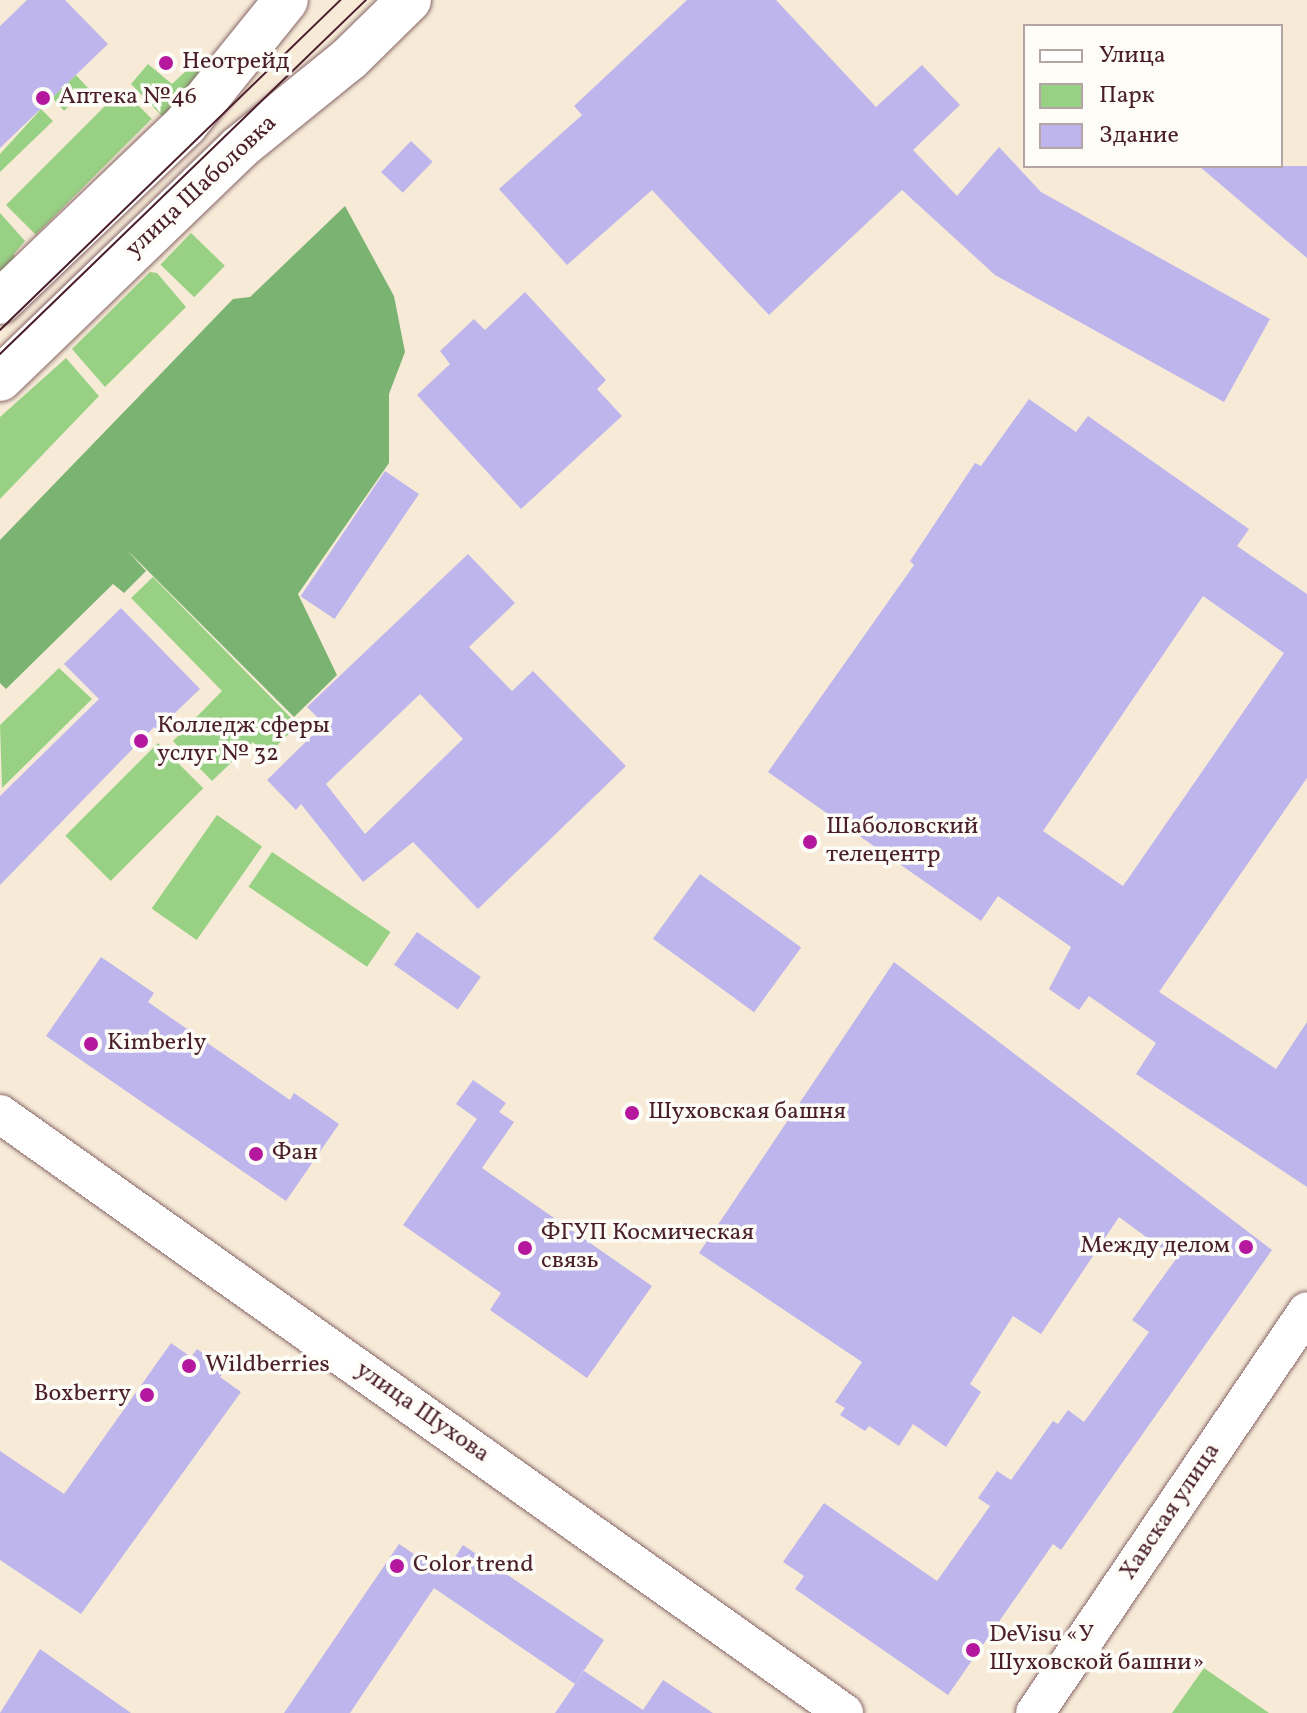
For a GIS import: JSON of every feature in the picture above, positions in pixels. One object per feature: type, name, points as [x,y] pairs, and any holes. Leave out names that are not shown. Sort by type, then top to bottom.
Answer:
[{"type":"main road","points":[[0,302],[186,124],[286,0]]},
{"type":"main road","name":"улица Шаболовка","points":[[0,379],[239,148],[349,59],[409,0]]},
{"type":"street","name":"улица Шухова","points":[[0,1114],[844,1713]]},
{"type":"street","name":"Хавская улица","points":[[1035,1713],[1307,1311]]},
{"type":"green space","points":[[198,60],[203,73],[175,119],[162,116],[131,84],[148,64],[172,84]]},
{"type":"green space","points":[[76,75],[88,88],[64,111],[52,98]]},
{"type":"green space","points":[[122,89],[152,119],[36,235],[6,205]]},
{"type":"green space","points":[[41,109],[53,121],[0,172],[0,154]]},
{"type":"green space","points":[[345,206],[394,296],[405,352],[389,394],[389,463],[298,594],[337,675],[294,717],[126,549],[146,571],[124,593],[113,584],[6,689],[0,683],[0,540],[233,299],[250,297]]},
{"type":"green space","points":[[0,213],[25,241],[14,254],[18,272],[0,285]]},
{"type":"green space","points":[[191,233],[225,266],[194,297],[160,265]]},
{"type":"green space","points":[[150,272],[157,273],[186,307],[105,387],[72,349]]},
{"type":"green space","points":[[66,358],[99,396],[0,499],[0,417]]},
{"type":"green space","points":[[153,577],[298,725],[266,756],[253,742],[212,781],[173,741],[222,691],[131,598]]},
{"type":"green space","points":[[59,668],[92,699],[2,788],[0,725]]},
{"type":"green space","points":[[158,743],[203,788],[111,881],[65,836]]},
{"type":"green space","points":[[217,815],[262,847],[197,940],[152,908]]},
{"type":"green space","points":[[272,852],[391,932],[367,967],[249,887]]},
{"type":"green space","points":[[1204,1668],[1269,1713],[1172,1713]]},
{"type":"building","points":[[27,0],[65,0],[108,44],[0,148],[0,26]]},
{"type":"building","points":[[687,0],[776,0],[876,107],[922,65],[960,105],[913,150],[957,196],[999,147],[1041,192],[1270,319],[1224,402],[995,275],[902,190],[769,315],[652,190],[567,265],[499,189],[582,115],[574,106]]},
{"type":"building","points":[[411,141],[433,162],[403,193],[381,172]]},
{"type":"building","points":[[1307,166],[1307,258],[1201,168]]},
{"type":"building","points":[[525,292],[606,380],[597,389],[622,416],[521,509],[417,395],[450,364],[440,351],[474,319],[485,330]]},
{"type":"building","points":[[1029,399],[1076,432],[1088,416],[1249,529],[1237,546],[1307,594],[1307,778],[1159,992],[1276,1069],[1307,1022],[1307,1187],[1136,1074],[1156,1043],[1089,996],[1079,1010],[1049,989],[1071,947],[998,896],[981,921],[768,772],[914,565],[910,561],[975,463],[981,466]],"holes":[[[1203,596],[1284,653],[1123,886],[1043,831]]]},
{"type":"building","points":[[385,471],[419,494],[335,619],[301,596]]},
{"type":"building","points":[[468,554],[515,603],[469,647],[512,691],[533,671],[626,766],[478,909],[413,842],[363,882],[301,804],[296,810],[267,780],[324,724],[307,707]],"holes":[[[420,694],[463,739],[365,834],[326,784]]]},
{"type":"building","points":[[121,608],[200,689],[157,730],[154,727],[0,885],[0,796],[99,699],[64,664]]},
{"type":"building","points":[[700,874],[801,947],[754,1012],[653,939]]},
{"type":"building","points":[[417,932],[481,977],[458,1010],[394,965]]},
{"type":"building","points":[[101,957],[154,993],[148,1002],[290,1100],[294,1093],[339,1124],[286,1201],[46,1036]]},
{"type":"building","points":[[894,962],[1272,1250],[1061,1550],[1053,1544],[948,1695],[795,1589],[804,1576],[783,1562],[824,1503],[937,1581],[990,1506],[978,1498],[997,1471],[1011,1480],[1053,1421],[1058,1424],[1068,1410],[1084,1422],[1149,1332],[1132,1320],[1176,1259],[1119,1217],[1041,1334],[1013,1316],[970,1384],[981,1392],[946,1447],[913,1424],[899,1446],[869,1426],[865,1431],[840,1415],[845,1408],[835,1402],[862,1362],[699,1253]]},
{"type":"building","points":[[473,1080],[506,1103],[499,1112],[514,1122],[482,1168],[652,1286],[587,1378],[490,1310],[501,1293],[403,1225],[477,1119],[456,1104]]},
{"type":"building","points":[[171,1343],[191,1357],[197,1349],[226,1369],[220,1377],[241,1392],[81,1614],[0,1560],[0,1451],[64,1494]]},
{"type":"building","points":[[399,1544],[444,1574],[463,1545],[604,1640],[575,1684],[434,1588],[350,1713],[284,1713]]},
{"type":"building","points":[[40,1649],[131,1713],[0,1713]]},
{"type":"building","points":[[584,1671],[643,1710],[663,1680],[713,1713],[555,1713]]},
{"type":"tram line","points":[[0,330],[340,0]]},
{"type":"tram line","points":[[0,354],[366,0]]},
{"type":"place","name":"Неотрейд","points":[[166,63]]},
{"type":"place","name":"Аптека №46","points":[[43,98]]},
{"type":"place","name":"Колледж сферы услуг № 32","points":[[141,741]]},
{"type":"place","name":"Шаболовский телецентр","points":[[810,842]]},
{"type":"place","name":"Kimberly","points":[[91,1044]]},
{"type":"place","name":"Шуховская башня","points":[[632,1113]]},
{"type":"place","name":"Фан","points":[[256,1154]]},
{"type":"place","name":"Между делом","points":[[1246,1247]]},
{"type":"place","name":"ФГУП Космическая связь","points":[[525,1248]]},
{"type":"place","name":"Wildberries","points":[[189,1366]]},
{"type":"place","name":"Boxberry","points":[[147,1395]]},
{"type":"place","name":"Color trend","points":[[397,1566]]},
{"type":"place","name":"DeVisu «У Шуховской башни»","points":[[973,1650]]}]
